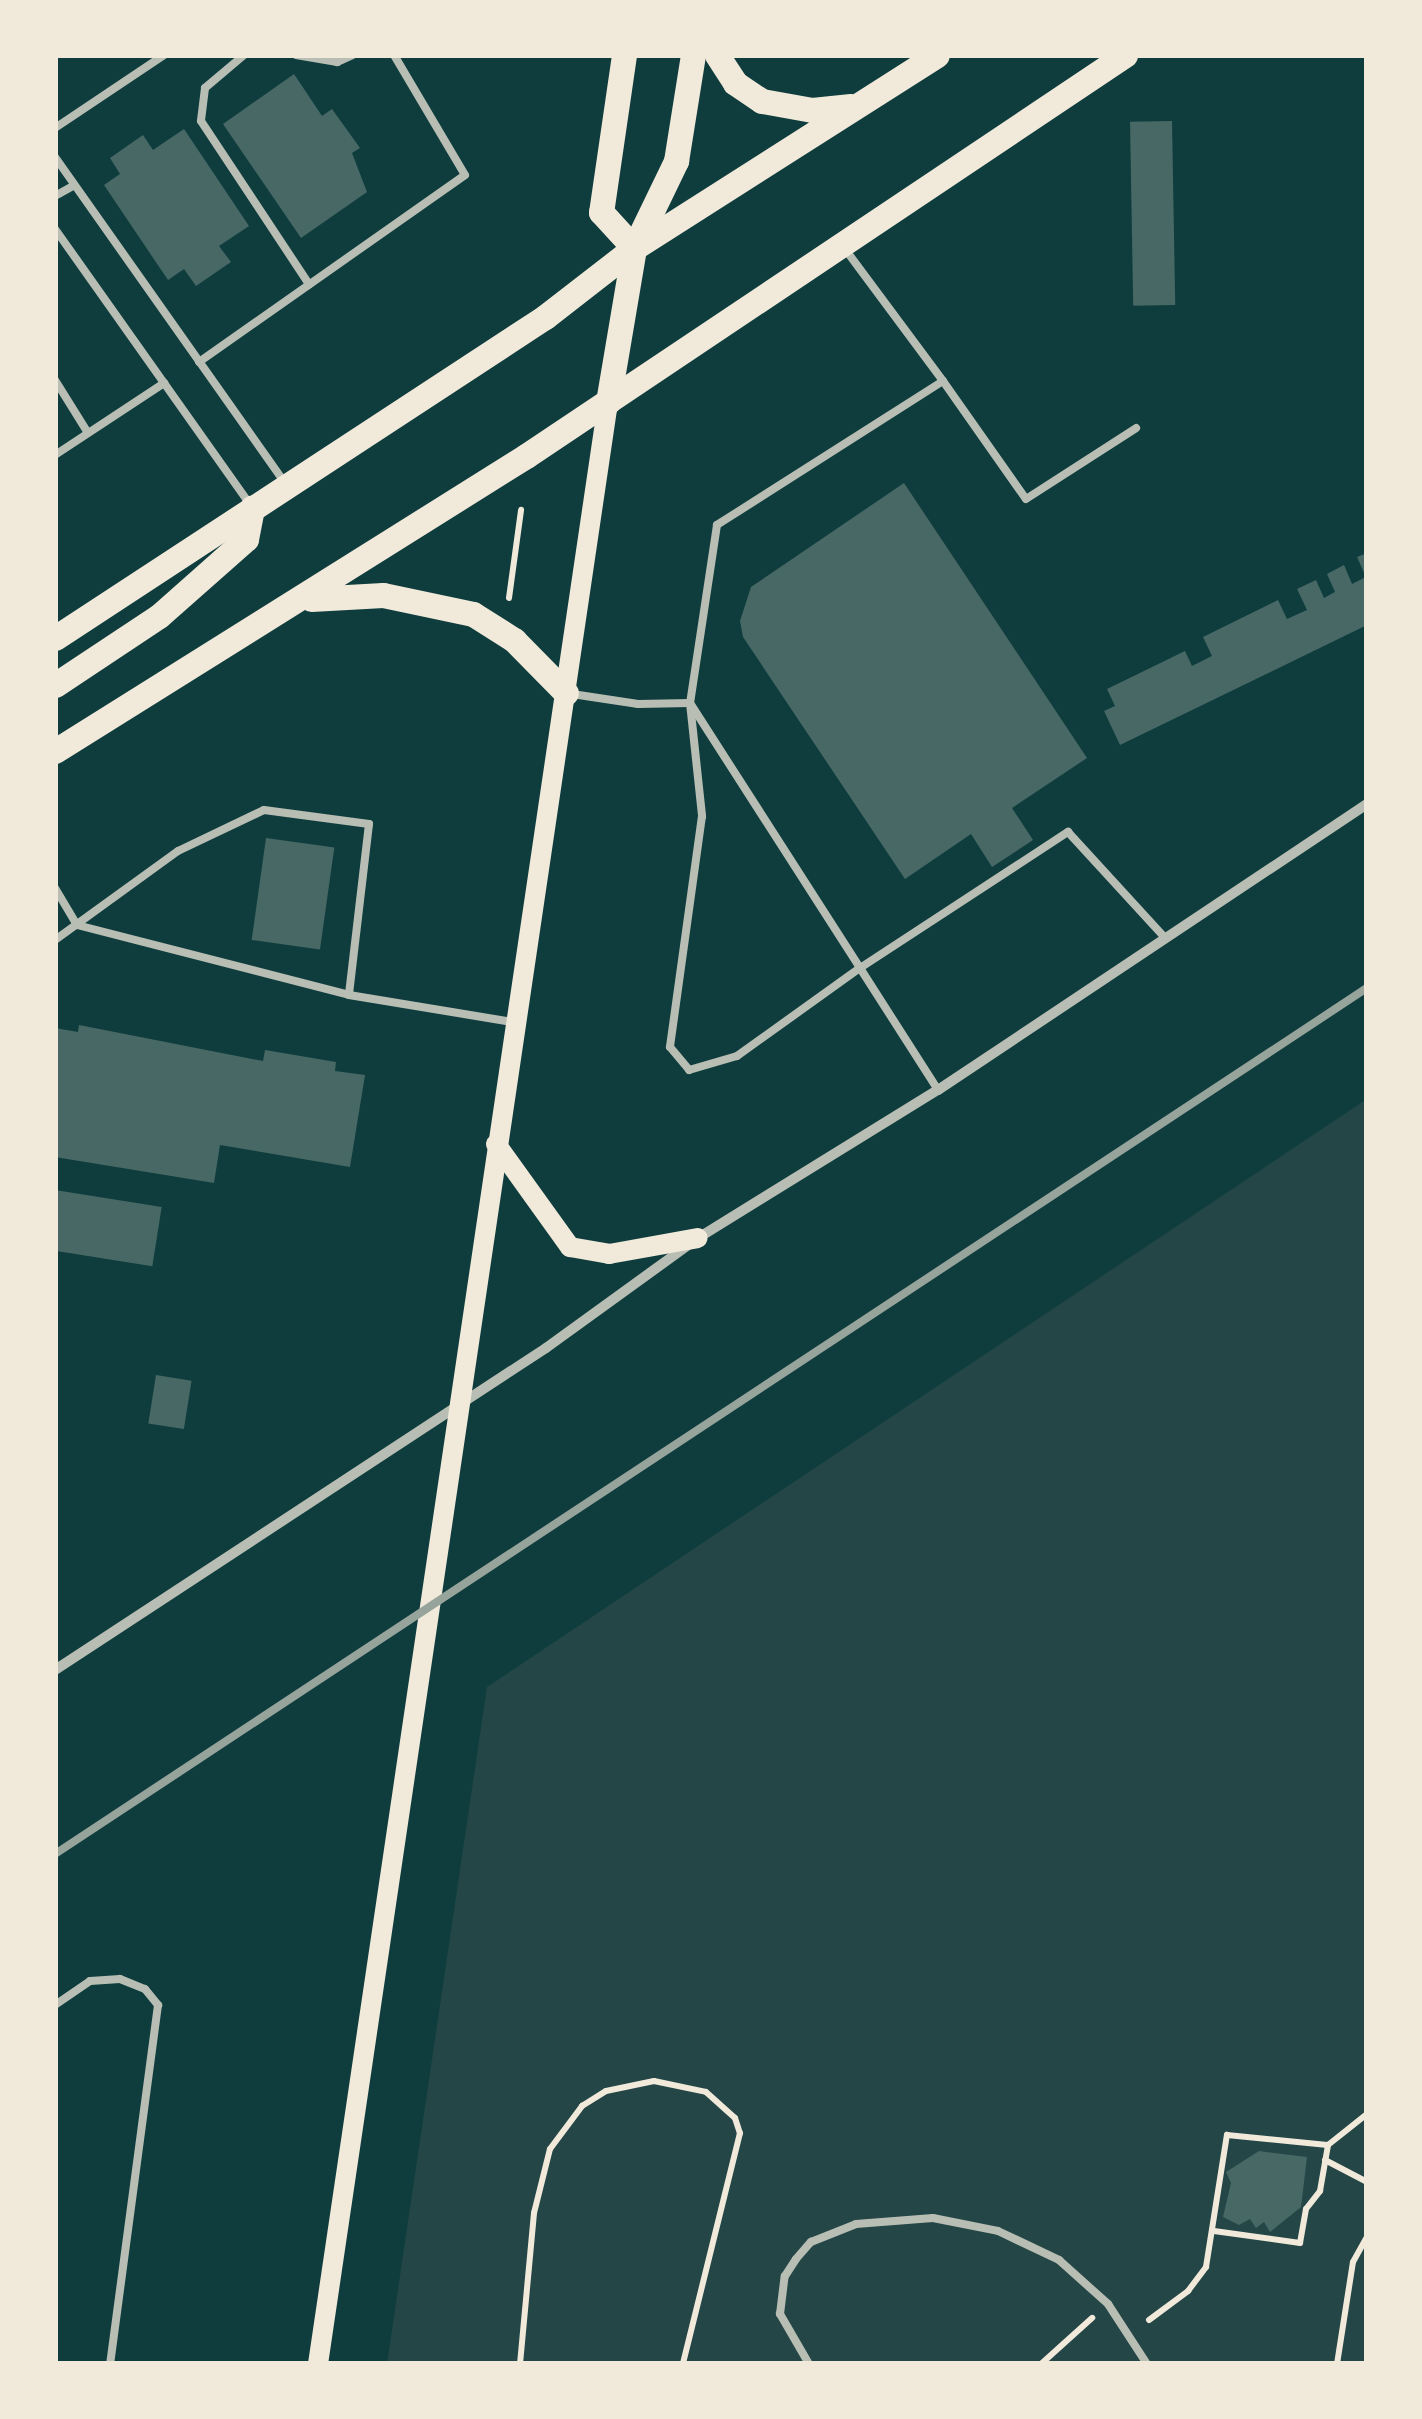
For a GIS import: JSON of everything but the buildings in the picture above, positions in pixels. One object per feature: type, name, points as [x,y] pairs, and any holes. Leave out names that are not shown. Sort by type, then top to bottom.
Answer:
[{"type":"main road","points":[[624,55],[602,212],[634,248]]},
{"type":"main road","points":[[318,2364],[461,1403],[512,1022],[608,402],[634,248],[676,162],[693,55]]},
{"type":"main road","points":[[717,55],[734,83],[762,101],[812,110],[861,104]]},
{"type":"main road","points":[[55,751],[301,600],[608,402],[1124,55]]},
{"type":"main road","points":[[55,638],[545,316],[634,248],[861,104],[921,59]]},
{"type":"main road","points":[[55,684],[158,616],[246,539],[252,508]]},
{"type":"main road","points":[[301,600],[384,595],[464,610],[514,640],[566,692]]},
{"type":"main road","points":[[496,1144],[570,1247],[608,1254],[698,1238]]},
{"type":"street","points":[[55,1670],[461,1403],[698,1238],[938,1090],[1367,804]]},
{"type":"lane","points":[[55,128],[164,55]]},
{"type":"lane","points":[[244,55],[205,88],[200,121],[308,284]]},
{"type":"lane","points":[[296,55],[337,62],[353,55]]},
{"type":"lane","points":[[199,362],[465,174],[394,55]]},
{"type":"lane","points":[[55,157],[287,486]]},
{"type":"lane","points":[[55,196],[73,186]]},
{"type":"lane","points":[[55,229],[252,508]]},
{"type":"lane","points":[[842,245],[1026,498],[1136,428]]},
{"type":"lane","points":[[55,380],[88,433]]},
{"type":"lane","points":[[943,381],[717,526],[690,703],[702,816],[670,1047],[689,1070],[737,1056],[860,968],[1068,832],[1165,938]]},
{"type":"lane","points":[[55,455],[164,383]]},
{"type":"lane","points":[[566,692],[638,704],[690,703]]},
{"type":"lane","points":[[690,703],[938,1090]]},
{"type":"lane","points":[[55,940],[178,851],[264,810],[369,824],[349,995]]},
{"type":"lane","points":[[55,888],[78,925],[349,995],[512,1022]]},
{"type":"lane","points":[[55,2004],[90,1981],[120,1979],[144,1989],[158,2005],[110,2364]]},
{"type":"lane","points":[[809,2364],[780,2314],[785,2276],[811,2242],[856,2224],[933,2218],[998,2231],[1059,2260],[1108,2304],[1131,2332],[1147,2364]]},
{"type":"path","points":[[507,610],[521,510]]},
{"type":"path","points":[[520,2364],[534,2213],[550,2149],[582,2106],[606,2091],[654,2081],[706,2092],[735,2118],[740,2133],[682,2364]]},
{"type":"path","points":[[1214,2231],[1300,2243],[1328,2145],[1367,2114]]},
{"type":"path","points":[[1131,2332],[1188,2292],[1206,2268],[1227,2135],[1328,2145]]},
{"type":"path","points":[[1326,2160],[1367,2182]]},
{"type":"path","points":[[1337,2364],[1353,2262],[1367,2237]]},
{"type":"path","points":[[1040,2364],[1108,2304]]},
{"type":"shaded area","points":[[1367,1099],[1367,2364],[387,2364],[487,1687]]},
{"type":"railway","points":[[55,1854],[1367,988]]}]
